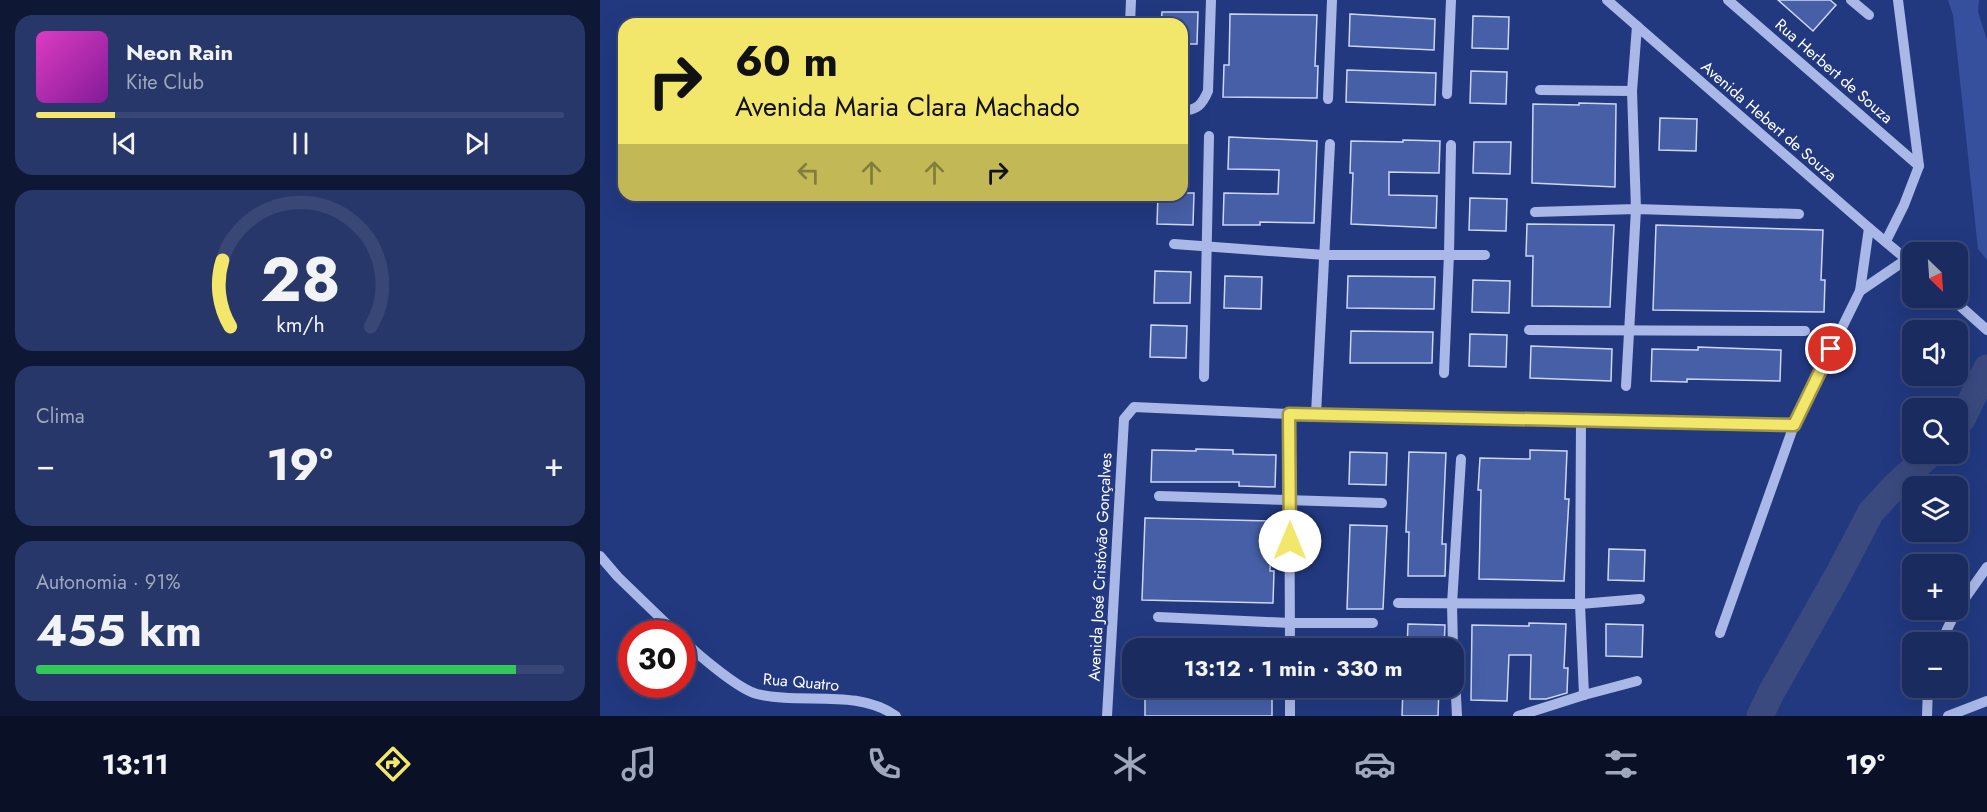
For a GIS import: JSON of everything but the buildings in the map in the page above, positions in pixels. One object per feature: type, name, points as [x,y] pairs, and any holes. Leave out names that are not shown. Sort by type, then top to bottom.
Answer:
[{"type":"street","points":[[1130,18],[1131,0]]},
{"type":"street","points":[[1188,110],[1202,104],[1208,91],[1211,0]]},
{"type":"street","points":[[1328,99],[1332,0]]},
{"type":"street","points":[[1447,94],[1451,0]]},
{"type":"street","name":"Avenida Hebert de Souza","points":[[1607,0],[1902,254]]},
{"type":"street","name":"Rua Herbert de Souza","points":[[1728,0],[1919,165]]},
{"type":"street","points":[[1851,0],[1869,15]]},
{"type":"street","points":[[1886,241],[1904,205],[1919,165],[1898,0]]},
{"type":"street","points":[[1626,386],[1636,209],[1632,91],[1637,26]]},
{"type":"street","points":[[1540,90],[1632,91]]},
{"type":"street","points":[[1204,377],[1209,136]]},
{"type":"street","points":[[1316,414],[1330,144]]},
{"type":"street","points":[[1444,374],[1451,145]]},
{"type":"street","points":[[1534,212],[1636,209],[1799,214]]},
{"type":"street","points":[[1720,633],[1794,425],[1860,291],[1869,228]]},
{"type":"street","points":[[1174,244],[1325,255],[1485,255]]},
{"type":"street","points":[[1860,291],[1902,266]]},
{"type":"street","points":[[1963,308],[1987,330]]},
{"type":"street","points":[[1529,330],[1805,331]]},
{"type":"street","name":"Avenida José Cristóvão Gonçalves","points":[[1107,716],[1124,419],[1134,407],[1289,414]]},
{"type":"street","points":[[1290,638],[1289,414],[1794,425]]},
{"type":"street","points":[[1581,420],[1580,604],[1584,695]]},
{"type":"street","points":[[1453,638],[1452,604],[1461,459]]},
{"type":"street","points":[[1159,496],[1382,503]]},
{"type":"street","points":[[600,556],[618,577],[663,620]]},
{"type":"street","points":[[1968,594],[1987,567]]},
{"type":"street","points":[[1398,603],[1580,604],[1640,599]]},
{"type":"street","points":[[1158,617],[1290,623],[1373,623]]},
{"type":"street","name":"Rua Quatro","points":[[696,650],[737,683],[755,693],[794,698],[859,701],[870,703],[896,716]]},
{"type":"street","points":[[1518,716],[1637,681]]},
{"type":"street","points":[[1290,698],[1290,716]]},
{"type":"street","points":[[1456,698],[1457,716]]},
{"type":"street","points":[[1927,716],[1928,698]]},
{"type":"street","points":[[1948,716],[1987,701]]},
{"type":"shaded area","points":[[1948,0],[1979,0],[1978,12],[1987,40],[1987,260],[1978,249],[1953,15]]},
{"type":"waterway","points":[[1968,407],[1987,368]]},
{"type":"waterway","points":[[1760,716],[1871,512],[1919,464]]},
{"type":"route","points":[[1290,541],[1289,414],[1794,425],[1831,349]]}]
